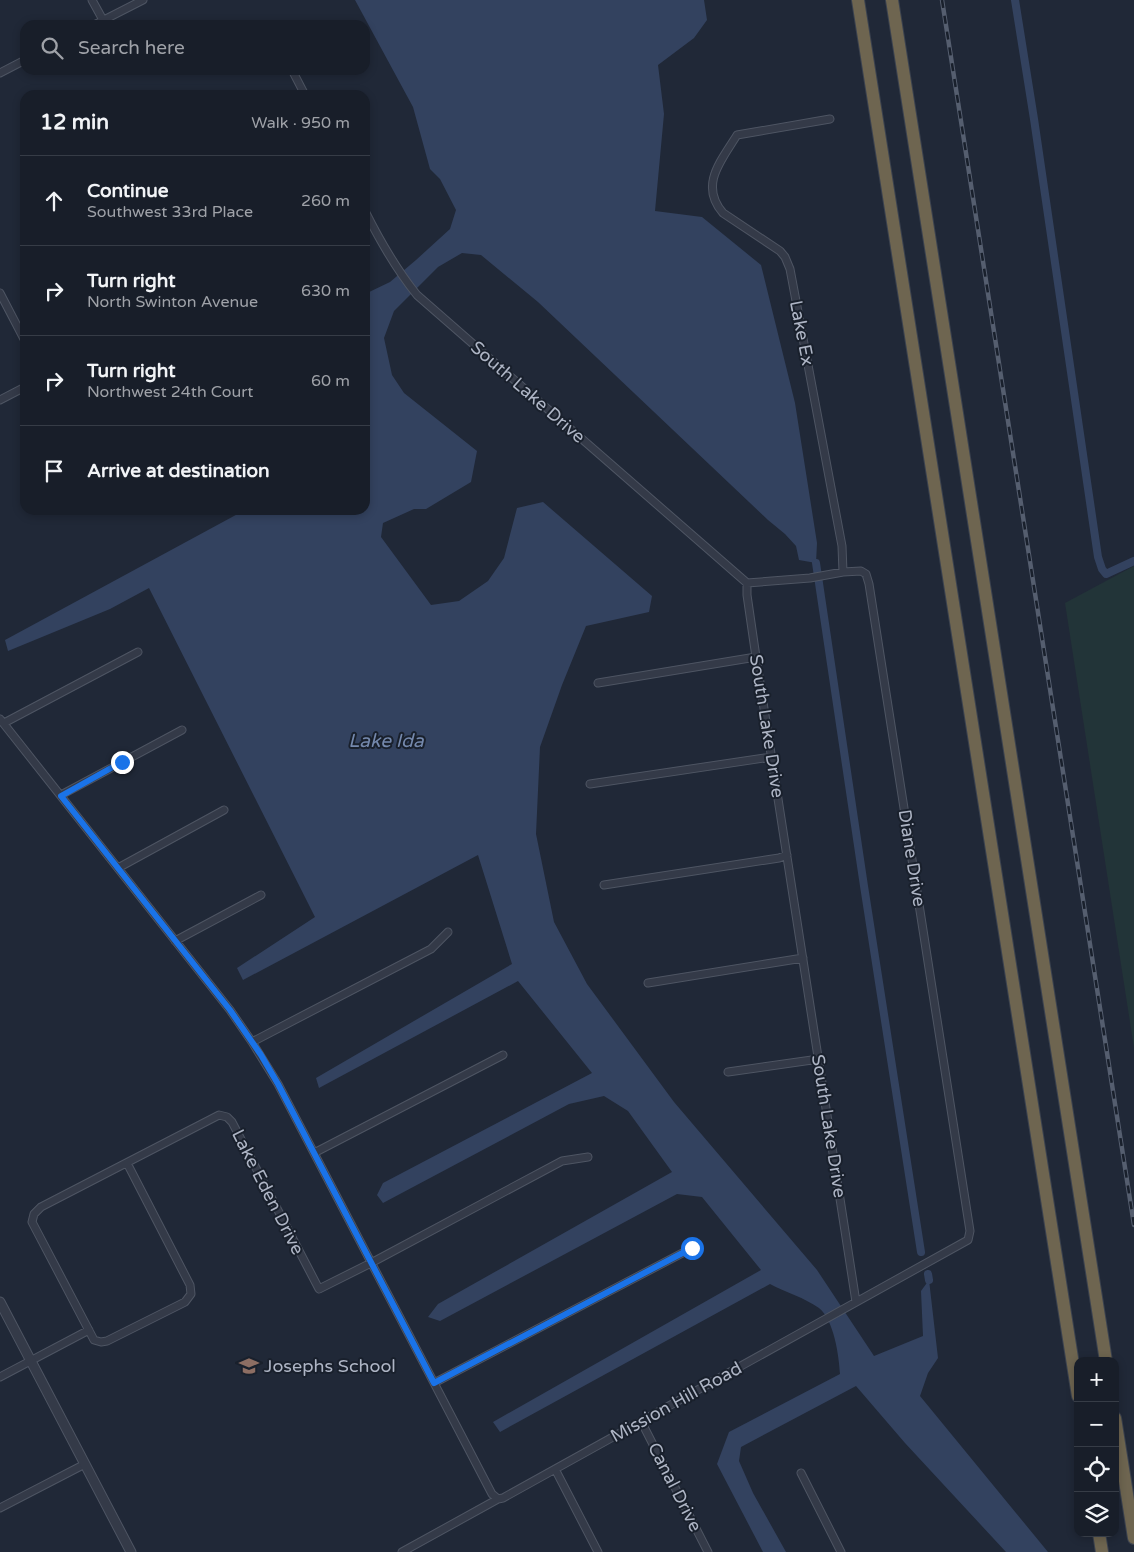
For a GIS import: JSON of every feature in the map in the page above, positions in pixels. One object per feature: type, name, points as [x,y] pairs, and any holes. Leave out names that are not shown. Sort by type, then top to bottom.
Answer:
[{"type":"highway","points":[[858,0],[1074,1371]]},
{"type":"highway","points":[[892,0],[1105,1357]]},
{"type":"highway","points":[[1119,1443],[1134,1538]]},
{"type":"highway","points":[[1100,1537],[1102,1552]]},
{"type":"street","points":[[92,0],[103,20],[143,0]]},
{"type":"street","points":[[0,73],[20,63]]},
{"type":"street","points":[[295,75],[302,90]]},
{"type":"street","name":"Lake Ex","points":[[830,120],[737,135],[717,167],[712,183],[712,194],[716,205],[723,213],[780,251],[790,269],[842,546],[843,572]]},
{"type":"street","name":"South Lake Drive","points":[[370,220],[397,270],[417,295],[747,583],[747,595],[771,757],[856,1302]]},
{"type":"street","points":[[0,293],[20,331]]},
{"type":"street","points":[[0,400],[20,390]]},
{"type":"street","name":"Diane Drive","points":[[747,583],[810,578],[843,572],[861,571],[866,574],[970,1231],[968,1240],[950,1251]]},
{"type":"street","points":[[138,652],[2,721],[230,1010],[252,1042],[278,1084],[492,1494],[498,1499]]},
{"type":"street","points":[[598,683],[756,657]]},
{"type":"street","points":[[61,796],[182,730]]},
{"type":"street","points":[[590,784],[771,757]]},
{"type":"street","points":[[118,868],[224,810]]},
{"type":"street","points":[[604,885],[780,858],[787,855]]},
{"type":"street","points":[[176,941],[261,894]]},
{"type":"street","points":[[252,1042],[432,948],[448,932]]},
{"type":"street","points":[[648,983],[802,958]]},
{"type":"street","points":[[314,1153],[502,1055]]},
{"type":"street","points":[[728,1072],[819,1059]]},
{"type":"street","name":"Lake Eden Drive","points":[[90,1330],[32,1222],[34,1214],[41,1207],[220,1115],[227,1117],[232,1122],[318,1289],[371,1263]]},
{"type":"street","points":[[371,1263],[562,1161],[588,1157]]},
{"type":"street","points":[[0,1377],[90,1330],[94,1340],[107,1341],[185,1302],[191,1294],[190,1285],[126,1163]]},
{"type":"street","points":[[434,1383],[692,1248]]},
{"type":"street","name":"Mission Hill Road","points":[[402,1552],[950,1251]]},
{"type":"street","points":[[0,1302],[131,1552]]},
{"type":"street","name":"Canal Drive","points":[[641,1421],[708,1552]]},
{"type":"street","points":[[0,1508],[85,1464]]},
{"type":"street","points":[[555,1469],[598,1552]]},
{"type":"street","points":[[801,1473],[841,1552]]},
{"type":"shaded area","points":[[1134,566],[1134,1048],[1065,603]]},
{"type":"water","name":"Lake Ida","points":[[355,0],[704,0],[707,20],[694,38],[658,65],[664,114],[655,211],[702,217],[761,265],[795,403],[817,543],[816,563],[799,560],[796,546],[785,534],[538,302],[481,255],[462,253],[438,267],[394,311],[384,338],[392,375],[404,393],[477,451],[471,482],[426,509],[414,509],[383,523],[381,537],[431,605],[459,601],[488,581],[504,558],[517,508],[543,502],[652,596],[649,612],[586,626],[540,747],[536,834],[554,922],[587,984],[674,1102],[817,1270],[874,1356],[923,1336],[921,1291],[929,1280],[938,1358],[928,1373],[920,1396],[1048,1552],[1006,1552],[905,1443],[856,1386],[741,1447],[739,1461],[753,1493],[786,1552],[763,1552],[717,1464],[729,1432],[840,1374],[835,1339],[824,1314],[819,1308],[808,1301],[770,1284],[500,1432],[493,1422],[761,1270],[702,1197],[677,1194],[440,1321],[428,1317],[438,1304],[672,1172],[628,1111],[604,1096],[569,1104],[383,1203],[377,1195],[383,1183],[592,1073],[518,981],[319,1088],[316,1078],[512,964],[478,855],[243,980],[237,968],[315,917],[149,588],[110,609],[8,651],[5,640],[236,515],[370,515],[370,292],[390,282],[450,229],[456,210],[440,179],[430,169],[413,107],[370,28],[370,20],[366,20]]},
{"type":"waterway","points":[[1015,0],[1098,557],[1106,574],[1134,561]]},
{"type":"waterway","points":[[816,563],[921,1252]]},
{"type":"waterway","points":[[928,1274],[929,1280]]},
{"type":"railway","points":[[942,0],[1134,1225]]},
{"type":"place","name":"Josephs School","points":[[249,1366]]},
{"type":"route","points":[[122,762],[61,796],[230,1010],[261,1055],[278,1084],[434,1383],[692,1248]]}]
